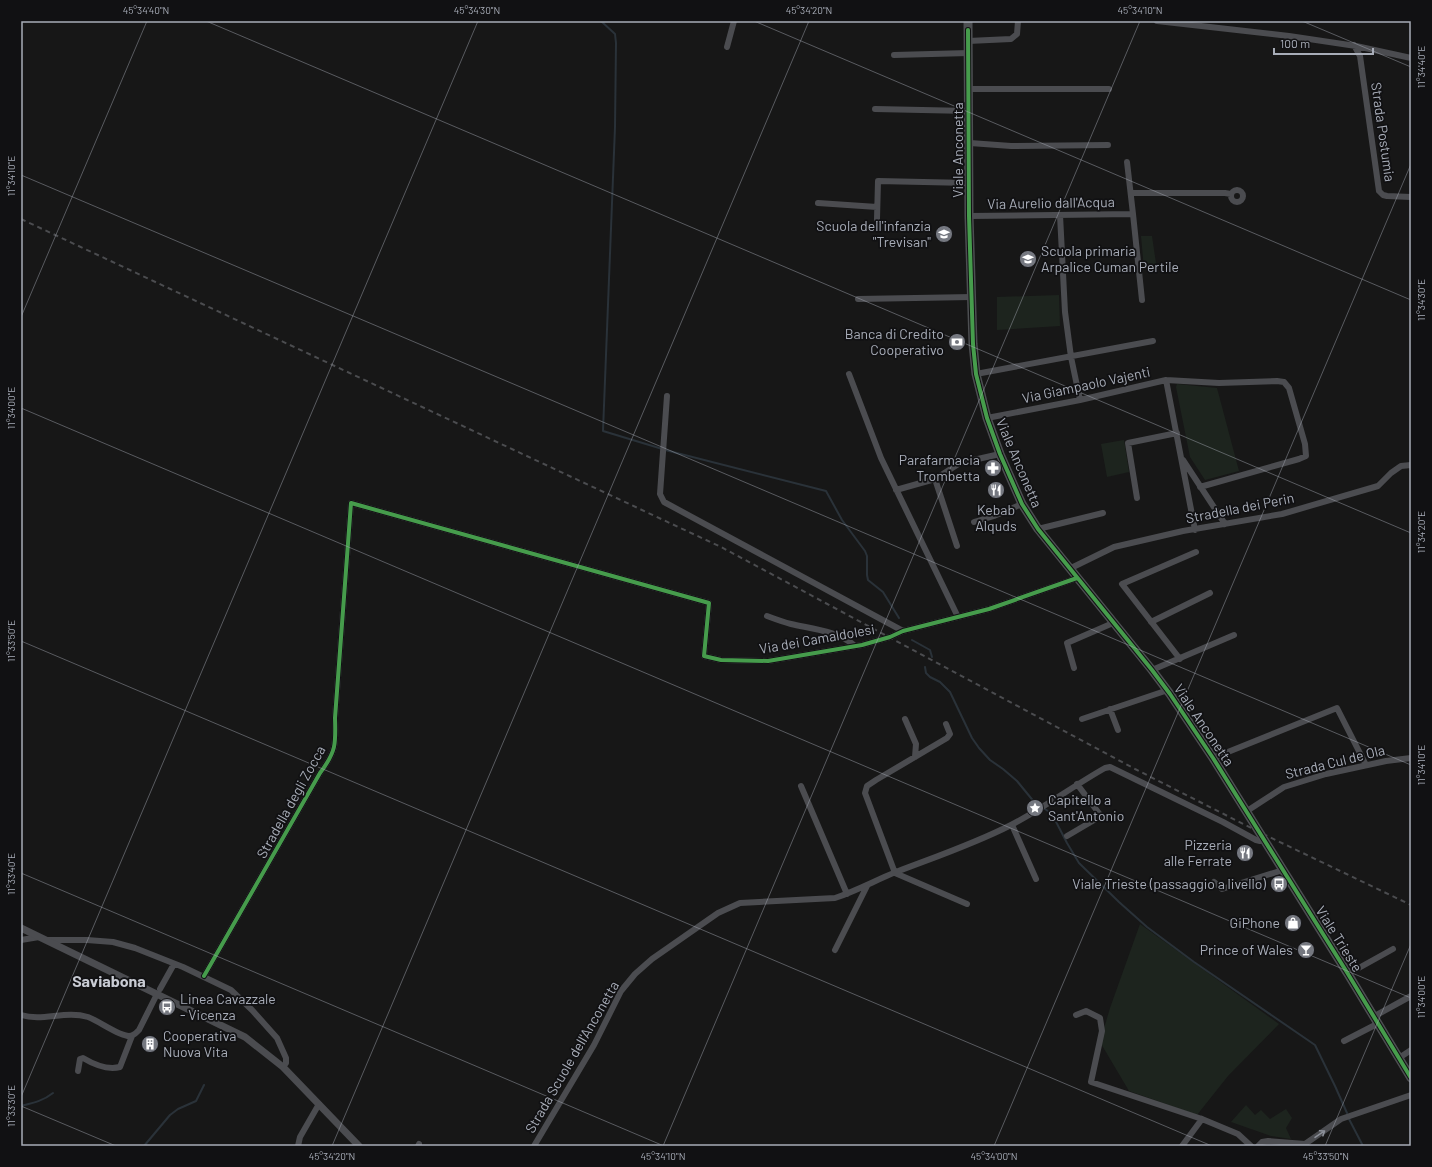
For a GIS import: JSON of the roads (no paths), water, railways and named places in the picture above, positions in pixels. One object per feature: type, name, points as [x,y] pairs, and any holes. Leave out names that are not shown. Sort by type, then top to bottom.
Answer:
[{"type":"main road","name":"Viale Anconetta","points":[[968,21],[970,143],[969,216],[973,344],[976,374],[987,418],[1000,454],[1022,504],[1038,529],[1168,690],[1247,811]]},
{"type":"main road","name":"Viale Trieste","points":[[1247,811],[1411,1078]]},
{"type":"street","points":[[728,47],[734,21]]},
{"type":"street","points":[[968,41],[1011,39],[1017,34],[1018,21]]},
{"type":"street","points":[[1157,21],[1354,45],[1411,58]]},
{"type":"street","name":"Strada Postumia","points":[[1354,45],[1360,56],[1379,191],[1386,196],[1411,197]]},
{"type":"street","points":[[894,55],[969,53]]},
{"type":"street","name":"Viale Anconetta","points":[[969,89],[1109,89]]},
{"type":"street","points":[[875,109],[969,111]]},
{"type":"street","points":[[970,143],[1011,146],[1108,145]]},
{"type":"street","name":"Via Aurelio dall'Acqua","points":[[1127,162],[1142,300]]},
{"type":"street","points":[[877,219],[878,181],[969,183]]},
{"type":"street","points":[[1131,193],[1231,194]]},
{"type":"street","points":[[818,203],[877,207]]},
{"type":"street","name":"Via Aurelio dall'Acqua","points":[[969,216],[1133,214]]},
{"type":"street","points":[[1060,215],[1065,312],[1071,357],[1080,400]]},
{"type":"street","points":[[858,299],[972,297]]},
{"type":"street","points":[[976,374],[1154,341]]},
{"type":"street","points":[[849,374],[881,458],[958,617]]},
{"type":"street","points":[[1166,380],[1182,459],[1194,530]]},
{"type":"street","name":"Via Giampaolo Vajenti","points":[[987,418],[1080,400],[1166,380],[1219,383],[1284,382],[1289,388],[1305,444],[1306,456],[1200,487]]},
{"type":"street","name":"Via dei Camaldolesi","points":[[667,396],[660,494],[664,502],[903,631]]},
{"type":"street","points":[[1137,498],[1128,442],[1177,433]]},
{"type":"street","points":[[896,490],[935,479],[960,463],[1000,454]]},
{"type":"street","points":[[1182,459],[1225,524]]},
{"type":"street","name":"Stradella dei Perin","points":[[1069,569],[1114,547],[1194,530],[1282,514],[1378,486],[1401,466],[1411,465]]},
{"type":"street","points":[[935,479],[957,546]]},
{"type":"street","name":"Via dei Camaldolesi","points":[[351,503],[709,603],[704,656],[721,660],[768,661],[855,646],[890,637],[903,631],[989,609],[1077,578]]},
{"type":"street","name":"Stradella degli Zocca","points":[[204,976],[320,773],[331,760],[336,744],[335,718],[351,503]]},
{"type":"street","points":[[974,522],[994,516],[1022,504]]},
{"type":"street","name":"Viale Anconetta","points":[[1038,529],[1103,513]]},
{"type":"street","points":[[1180,659],[1122,584],[1196,552]]},
{"type":"street","points":[[1151,622],[1210,593]]},
{"type":"street","name":"Via dei Camaldolesi","points":[[767,616],[789,624],[840,636],[855,646]]},
{"type":"street","points":[[1074,668],[1067,643],[1113,623]]},
{"type":"street","points":[[1152,670],[1234,635]]},
{"type":"street","points":[[1082,719],[1168,690]]},
{"type":"street","points":[[1213,758],[1337,708],[1366,765]]},
{"type":"street","points":[[1110,709],[1118,730]]},
{"type":"street","points":[[905,719],[916,744],[915,756]]},
{"type":"street","points":[[946,724],[950,734],[947,738],[867,786],[865,793],[895,873],[967,904]]},
{"type":"street","name":"Strada Cul de Ola","points":[[1247,811],[1284,787],[1326,774],[1386,761],[1411,758]]},
{"type":"street","name":"Strada Scuole dell'Anconetta","points":[[534,1146],[594,1045],[621,991],[635,974],[652,959],[718,913],[740,903],[835,898],[847,894],[895,873],[969,846],[1037,811],[1077,784],[1105,768],[1110,767],[1223,822],[1256,840],[1264,840]]},
{"type":"street","points":[[1067,836],[1101,816],[1077,784]]},
{"type":"street","points":[[801,786],[847,894]]},
{"type":"street","points":[[1012,825],[1036,879]]},
{"type":"street","points":[[1214,882],[1222,889],[1283,870]]},
{"type":"street","points":[[835,950],[866,886]]},
{"type":"street","points":[[21,928],[159,991],[245,1037],[283,1067],[359,1146]]},
{"type":"street","points":[[24,940],[39,937]]},
{"type":"street","points":[[46,940],[87,940],[113,942],[135,948],[204,976],[231,990],[252,1010],[277,1038],[286,1058],[286,1063],[283,1067]]},
{"type":"street","name":"Viale Trieste","points":[[1348,974],[1393,949]]},
{"type":"street","points":[[78,1071],[80,1059],[83,1058],[101,1066],[120,1067],[132,1036],[139,1030],[174,964]]},
{"type":"street","points":[[1344,1041],[1411,996]]},
{"type":"street","points":[[1076,1015],[1086,1011],[1100,1018],[1102,1031],[1091,1082],[1202,1119],[1238,1134],[1251,1146]]},
{"type":"street","points":[[21,1015],[30,1018],[74,1014],[90,1018],[124,1035],[132,1036]]},
{"type":"street","points":[[1399,1058],[1411,1050]]},
{"type":"street","points":[[1258,1146],[1262,1142],[1268,1141],[1305,1144],[1341,1119],[1411,1095]]},
{"type":"street","points":[[298,1146],[300,1137],[319,1104]]},
{"type":"street","points":[[1182,1146],[1202,1119]]},
{"type":"waterway","points":[[601,21],[615,34],[616,43],[615,127],[603,431],[669,451],[826,491],[842,520],[865,551],[867,556],[868,580],[883,592],[899,618]]},
{"type":"waterway","points":[[912,640],[930,650],[932,657]]},
{"type":"waterway","points":[[925,667],[926,673],[930,677],[940,682],[950,692],[972,738],[979,748],[990,760],[1017,781],[1035,803]]},
{"type":"waterway","points":[[1045,809],[1052,814],[1079,863],[1147,927],[1194,962],[1315,1045],[1347,1113]]},
{"type":"waterway","points":[[144,1146],[170,1115],[178,1109],[196,1101],[204,1085]]},
{"type":"waterway","points":[[21,1106],[42,1100],[53,1093]]},
{"type":"waterway","points":[[1349,1119],[1363,1146]]},
{"type":"railway","points":[[21,219],[721,547],[1135,769],[1259,832],[1411,905]]},
{"type":"place","name":"Scuola dell'infanzia \"Trevisan\"","points":[[944,234]]},
{"type":"place","name":"Scuola primaria Arpalice Cuman Pertile","points":[[1028,259]]},
{"type":"place","name":"Banca di Credito Cooperativo","points":[[957,342]]},
{"type":"place","name":"Parafarmacia Trombetta","points":[[993,468]]},
{"type":"place","name":"Kebab Alquds","points":[[996,490]]},
{"type":"place","name":"Capitello a Sant'Antonio","points":[[1035,808]]},
{"type":"place","name":"Pizzeria alle Ferrate","points":[[1245,853]]},
{"type":"place","name":"Viale Trieste (passaggio a livello)","points":[[1279,884]]},
{"type":"place","name":"GiPhone","points":[[1293,923]]},
{"type":"place","name":"Prince of Wales","points":[[1306,950]]},
{"type":"place","name":"Linea Cavazzale - Vicenza","points":[[167,1007]]},
{"type":"place","name":"Cooperativa Nuova Vita","points":[[150,1044]]},
{"type":"district","name":"Saviabona","points":[[109,981]]}]
